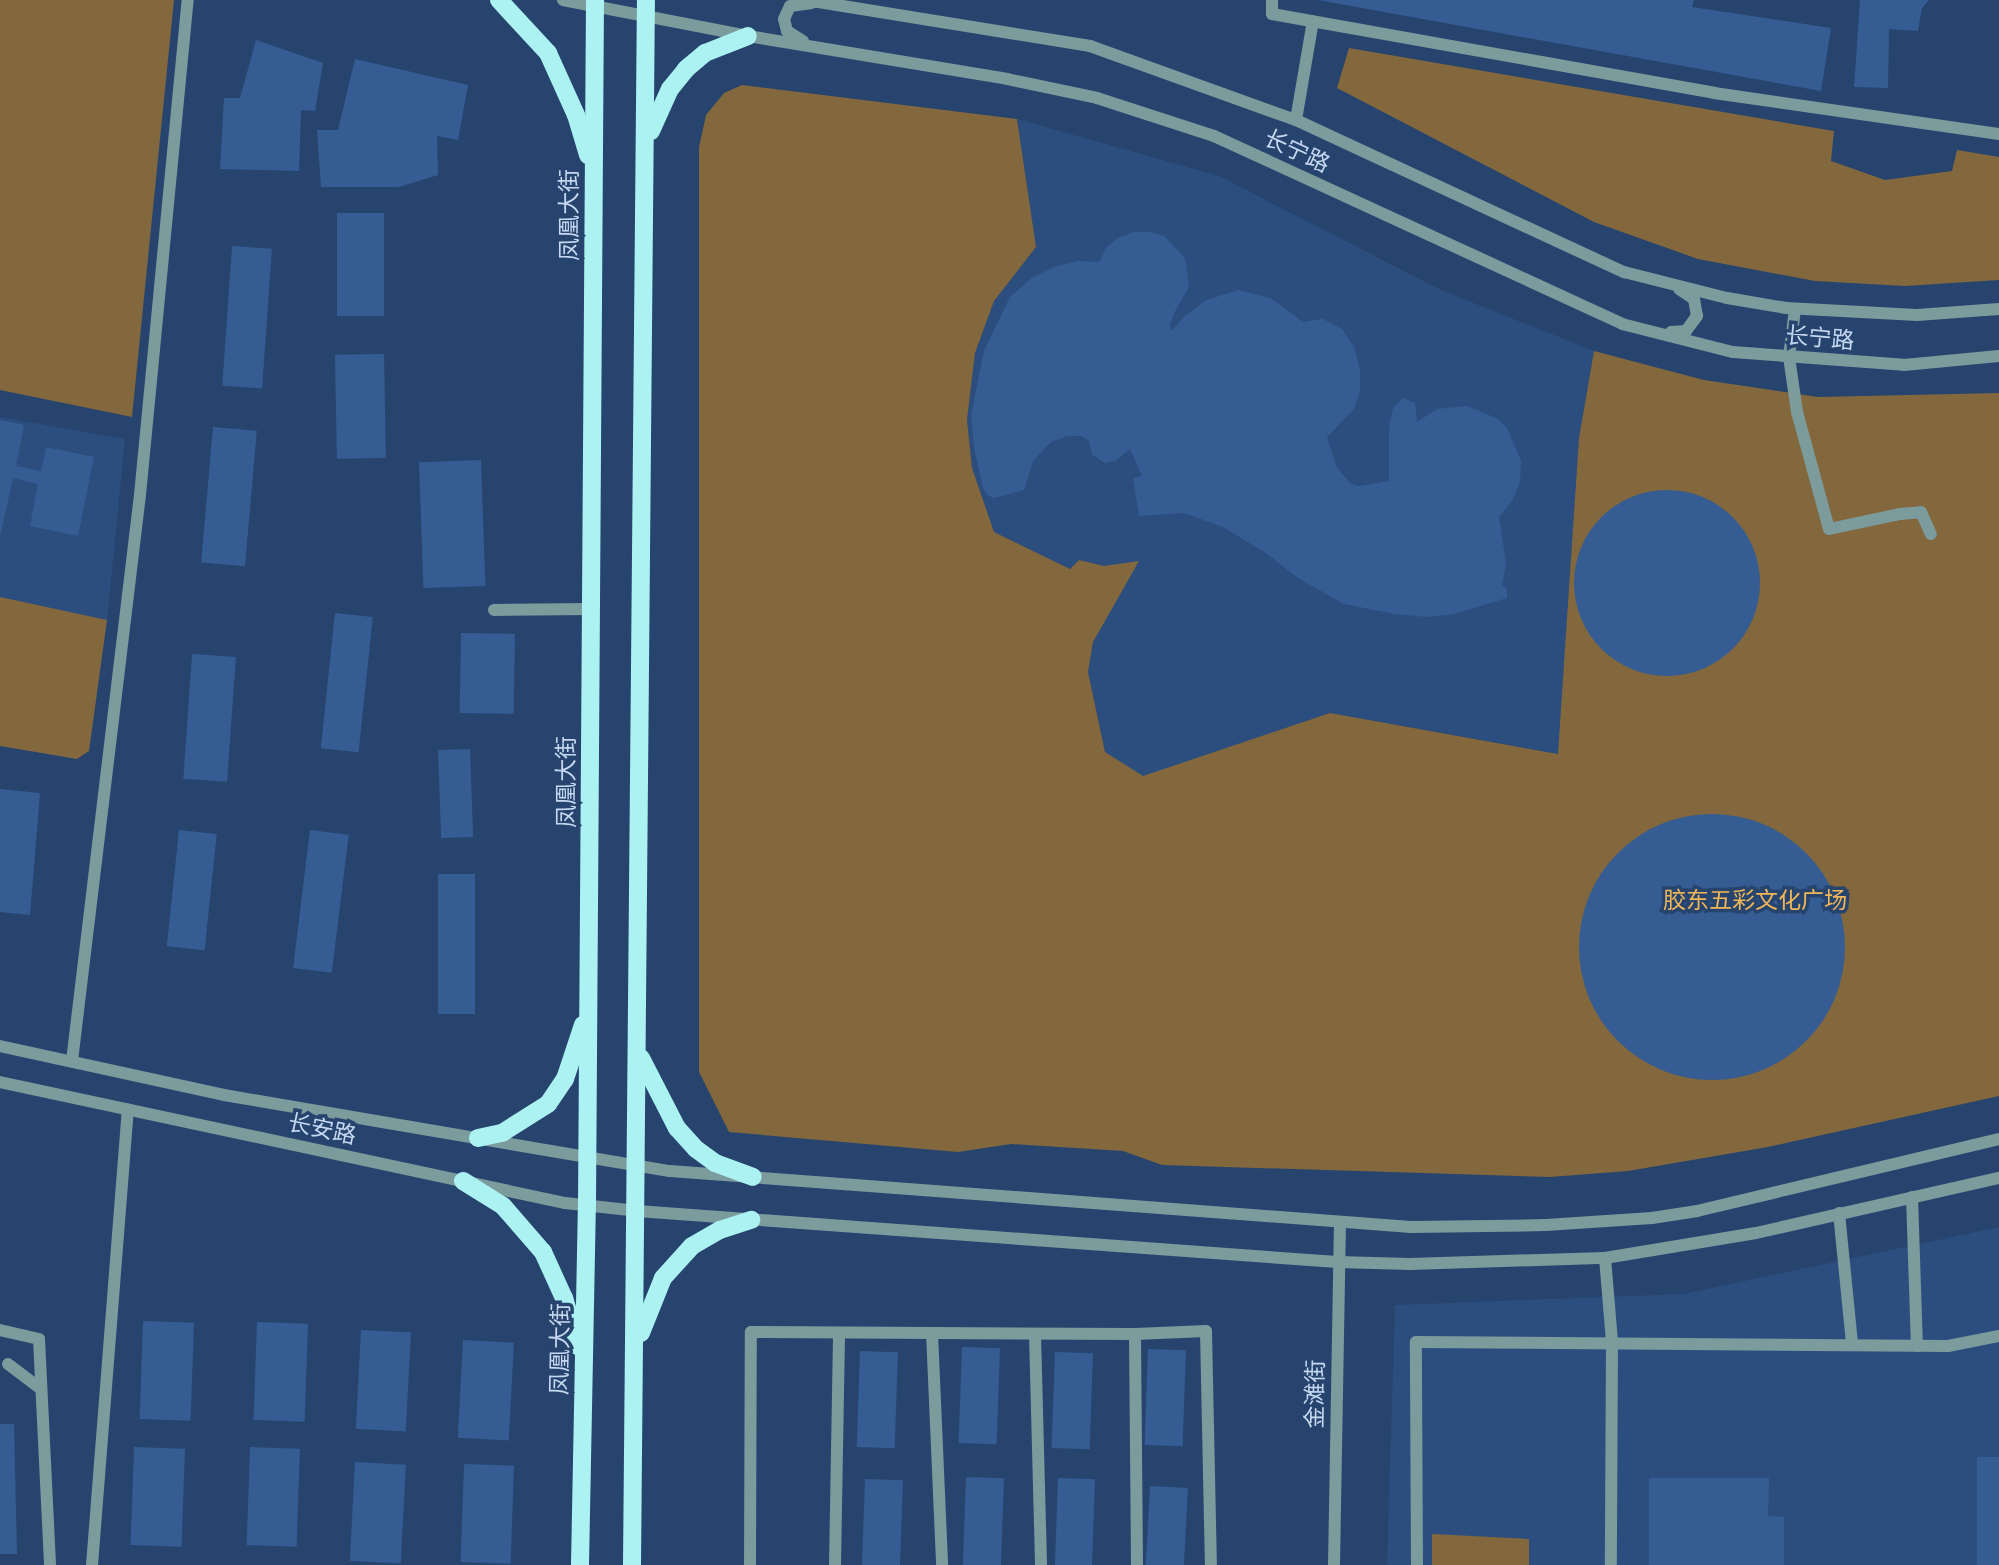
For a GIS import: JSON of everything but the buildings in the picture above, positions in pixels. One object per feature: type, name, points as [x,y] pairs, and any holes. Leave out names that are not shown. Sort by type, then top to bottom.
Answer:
[{"type":"main road","points":[[499,0],[548,53],[576,115],[594,174]]},
{"type":"main road","name":"凤凰大街","points":[[580,1565],[588,1157],[595,3]]},
{"type":"main road","points":[[632,1565],[646,8]]},
{"type":"main road","points":[[645,151],[656,114],[670,89],[686,69],[705,53],[748,36]]},
{"type":"main road","points":[[478,1138],[502,1133],[548,1104],[565,1079],[589,1008]]},
{"type":"main road","points":[[638,1052],[677,1128],[695,1149],[715,1163],[753,1177]]},
{"type":"main road","points":[[463,1181],[503,1206],[543,1252],[564,1298],[584,1367]]},
{"type":"main road","points":[[635,1356],[646,1315],[663,1278],[692,1246],[720,1230],[751,1220]]},
{"type":"street","points":[[72,1061],[140,495],[188,0]]},
{"type":"street","name":"长宁路","points":[[563,0],[646,8],[748,36],[1007,79],[1097,98],[1214,136],[1622,324],[1733,352],[1905,365],[1999,356]]},
{"type":"street","name":"长宁路","points":[[806,0],[1090,46],[1296,120],[1624,272],[1727,298],[1795,309],[1917,315],[1999,309]]},
{"type":"street","points":[[1272,0],[1272,14],[1714,93],[1999,134]]},
{"type":"street","points":[[820,48],[790,35],[784,19],[790,6],[823,3]]},
{"type":"street","points":[[1296,120],[1313,21]]},
{"type":"street","points":[[1660,333],[1686,331],[1698,316],[1694,299],[1665,282]]},
{"type":"street","points":[[1795,309],[1789,357],[1797,412],[1829,529],[1922,512],[1931,534]]},
{"type":"street","points":[[494,610],[591,609]]},
{"type":"street","name":"长安路","points":[[0,1046],[224,1095],[637,1165],[753,1177],[1340,1223],[1425,1227],[1652,1218],[1710,1208],[1999,1139]]},
{"type":"street","name":"长安路","points":[[0,1082],[587,1205],[751,1220],[1337,1262],[1410,1264],[1605,1258],[1756,1233],[1999,1178]]},
{"type":"street","points":[[92,1565],[128,1109]]},
{"type":"street","points":[[1912,1197],[1917,1346]]},
{"type":"street","points":[[1839,1213],[1853,1344]]},
{"type":"street","name":"金滩街","points":[[1334,1565],[1337,1262],[1340,1223]]},
{"type":"street","points":[[1605,1258],[1612,1341],[1611,1565]]},
{"type":"street","points":[[0,1330],[39,1339],[50,1565]]},
{"type":"street","points":[[750,1565],[751,1332],[1135,1334],[1206,1331],[1211,1565]]},
{"type":"street","points":[[835,1565],[839,1333]]},
{"type":"street","points":[[932,1333],[942,1565]]},
{"type":"street","points":[[1035,1334],[1041,1565]]},
{"type":"street","points":[[1135,1334],[1137,1565]]},
{"type":"street","points":[[1417,1565],[1416,1342],[1612,1341],[1948,1346],[1999,1336]]},
{"type":"street","points":[[8,1364],[41,1389]]},
{"type":"shaded area","points":[[1017,119],[1219,176],[1441,290],[1594,351],[1579,438],[1559,754],[1330,713],[1143,777],[1105,752],[1088,672],[1093,642],[1108,611],[1104,566],[1079,560],[1070,569],[994,532],[972,468],[967,420],[975,353],[994,301],[1036,247]]},
{"type":"shaded area","points":[[0,417],[125,439],[107,620],[89,751],[77,759],[0,746]]},
{"type":"shaded area","points":[[1999,1227],[1999,1565],[1387,1565],[1395,1305],[1684,1294]]},
{"type":"green space","points":[[0,0],[174,0],[132,417],[0,390]]},
{"type":"green space","points":[[1349,48],[1834,131],[1831,161],[1885,180],[1952,171],[1957,150],[1999,157],[1999,280],[1905,286],[1815,281],[1698,259],[1594,222],[1337,88]]},
{"type":"green space","name":"胶东五彩文化广场","points":[[742,85],[1017,119],[1036,247],[994,301],[975,353],[967,420],[972,468],[994,532],[1070,569],[1079,560],[1104,566],[1139,561],[1093,642],[1088,672],[1105,752],[1143,776],[1330,713],[1558,754],[1579,438],[1594,351],[1704,380],[1818,397],[1999,393],[1999,1096],[1768,1147],[1628,1171],[1550,1177],[1162,1165],[1123,1151],[1011,1144],[958,1152],[729,1132],[699,1072],[699,147],[706,115],[724,93]]},
{"type":"green space","points":[[0,597],[107,620],[89,751],[77,759],[0,746]]},
{"type":"green space","points":[[1432,1534],[1529,1539],[1529,1565],[1432,1565]]}]
